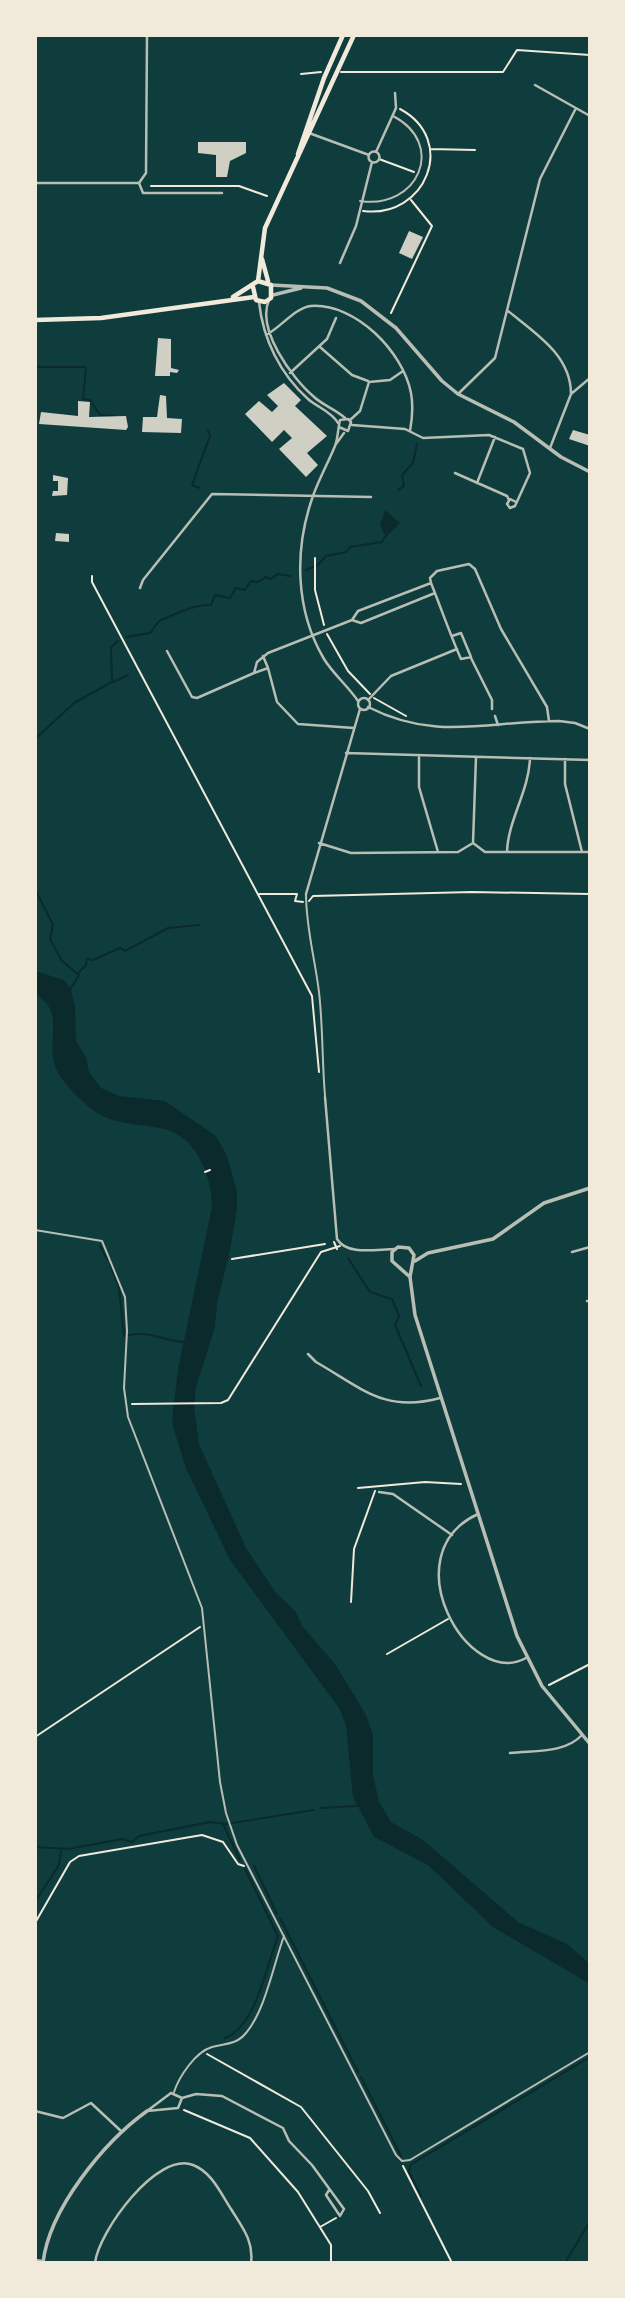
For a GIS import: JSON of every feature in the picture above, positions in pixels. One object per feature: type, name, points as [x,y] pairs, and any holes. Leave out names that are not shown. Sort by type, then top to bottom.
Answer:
[{"type":"main road","points":[[308,133],[327,72],[343,35]]},
{"type":"main road","points":[[228,300],[253,287],[258,281],[265,228],[308,133],[341,70],[354,35]]},
{"type":"main road","points":[[253,287],[254,297],[259,302],[271,298],[270,284],[261,256]]},
{"type":"main road","points":[[258,281],[270,284]]},
{"type":"main road","points":[[35,320],[102,318],[254,297]]},
{"type":"street","points":[[139,183],[146,173],[147,35]]},
{"type":"street","points":[[535,85],[590,116]]},
{"type":"street","points":[[308,133],[369,155],[376,152],[396,108],[396,93]]},
{"type":"street","points":[[458,394],[495,358],[540,179],[576,108]]},
{"type":"street","points":[[372,162],[379,159],[376,152]]},
{"type":"street","points":[[340,263],[356,226],[360,201],[372,162],[369,155]]},
{"type":"street","points":[[35,183],[139,183]]},
{"type":"street","points":[[139,183],[143,193],[222,193]]},
{"type":"street","points":[[270,284],[334,289],[361,300],[379,313],[458,394],[514,422],[550,449],[590,472]]},
{"type":"street","points":[[268,334],[266,312],[271,298],[304,286]]},
{"type":"street","points":[[259,302],[268,334],[288,374],[309,400],[345,432]]},
{"type":"street","points":[[268,334],[309,306],[338,312],[360,322],[376,334],[403,371],[411,396],[410,431]]},
{"type":"street","points":[[288,374],[327,340],[338,312]]},
{"type":"street","points":[[508,312],[556,352],[568,376],[571,394]]},
{"type":"street","points":[[320,347],[352,375],[369,382],[390,380],[403,371]]},
{"type":"street","points":[[288,374],[315,398],[351,423],[410,431],[423,438],[469,435],[495,437],[523,449],[530,473],[516,502],[510,508],[507,504],[509,500]]},
{"type":"street","points":[[550,449],[571,394],[590,378]]},
{"type":"street","points":[[306,894],[360,709],[358,701],[333,673],[313,635],[300,576],[304,528],[313,495],[336,444],[360,411],[369,382]]},
{"type":"street","points":[[336,444],[339,425],[345,418]]},
{"type":"street","points":[[477,483],[495,437]]},
{"type":"street","points":[[455,473],[516,502]]},
{"type":"street","points":[[140,588],[143,580],[212,494],[371,497]]},
{"type":"street","points":[[471,657],[461,659],[431,583],[431,576],[437,571],[459,565],[469,565],[475,569],[501,629],[547,707],[549,721]]},
{"type":"street","points":[[254,673],[257,662],[263,656],[352,620],[358,611],[431,583]]},
{"type":"street","points":[[352,620],[361,622],[435,593]]},
{"type":"street","points":[[452,636],[461,633],[492,700],[492,709]]},
{"type":"street","points":[[358,701],[373,697],[391,676],[457,649]]},
{"type":"street","points":[[167,651],[195,698],[268,668]]},
{"type":"street","points":[[263,656],[277,702],[298,724],[354,728]]},
{"type":"street","points":[[368,700],[369,707]]},
{"type":"street","points":[[360,709],[369,707],[397,721],[428,728],[549,721],[575,723],[590,729]]},
{"type":"street","points":[[495,716],[498,725]]},
{"type":"street","points":[[346,753],[590,760]]},
{"type":"street","points":[[419,755],[419,787],[438,852]]},
{"type":"street","points":[[473,843],[476,757]]},
{"type":"street","points":[[507,852],[507,837],[530,771],[530,758]]},
{"type":"street","points":[[565,759],[565,784],[582,852]]},
{"type":"street","points":[[319,844],[351,853],[461,852],[473,843]]},
{"type":"street","points":[[473,843],[485,852],[590,852]]},
{"type":"street","points":[[325,1097],[336,1233],[340,1245],[352,1250],[395,1249],[402,1246],[428,1253]]},
{"type":"street","points":[[402,1268],[428,1253],[493,1239],[544,1203],[590,1188]]},
{"type":"street","points":[[572,1252],[590,1247]]},
{"type":"street","points":[[381,1249],[392,1258],[395,1265],[411,1277]]},
{"type":"street","points":[[392,1258],[395,1249]]},
{"type":"street","points":[[410,1249],[415,1315],[526,1658],[542,1686],[590,1744]]},
{"type":"street","points":[[308,1354],[316,1362],[384,1400],[407,1405],[440,1398]]},
{"type":"street","points":[[379,1492],[393,1494],[452,1535]]},
{"type":"street","points":[[478,1514],[452,1535],[439,1573],[441,1597],[449,1618],[462,1638],[488,1656],[512,1662],[526,1658]]},
{"type":"street","points":[[510,1753],[561,1747],[572,1744],[582,1735]]},
{"type":"street","points":[[35,2260],[43,2262],[50,2232],[66,2196],[123,2132],[174,2092],[182,2098]]},
{"type":"street","points":[[182,2098],[196,2094],[222,2096],[283,2128],[289,2141],[329,2190],[344,2209],[344,2214],[337,2216],[326,2195],[329,2190]]},
{"type":"street","points":[[147,2111],[176,2109],[182,2104],[182,2098]]},
{"type":"street","points":[[35,2110],[63,2118],[91,2103],[123,2132]]},
{"type":"street","points":[[95,2263],[108,2227],[160,2170],[177,2163],[190,2164],[209,2175],[248,2236],[251,2263]]},
{"type":"lane","points":[[360,201],[377,203],[398,197],[413,184],[419,173],[419,142],[408,124],[393,115]]},
{"type":"lane","points":[[306,894],[307,934],[317,976],[323,1034],[325,1097]]},
{"type":"lane","points":[[35,1230],[102,1241],[121,1283],[127,1331],[125,1404],[139,1448],[197,1590],[205,1624],[220,1782],[231,1829],[402,2161],[410,2160],[590,2052]]},
{"type":"lane","points":[[174,2092],[178,2081],[205,2050],[237,2042],[248,2031],[256,2016],[284,1934]]},
{"type":"path","points":[[341,70],[503,72],[517,50],[590,55]]},
{"type":"path","points":[[301,74],[327,72]]},
{"type":"path","points":[[358,210],[389,210],[411,199],[427,177],[429,149],[418,124],[396,108]]},
{"type":"path","points":[[429,149],[475,150]]},
{"type":"path","points":[[379,159],[427,177]]},
{"type":"path","points":[[151,186],[239,186],[267,196]]},
{"type":"path","points":[[391,313],[432,226],[411,199]]},
{"type":"path","points":[[315,558],[315,590],[325,631],[348,671],[373,697],[410,718]]},
{"type":"path","points":[[92,576],[92,582],[139,674],[312,996],[319,1072]]},
{"type":"path","points":[[313,896],[472,892],[590,894]]},
{"type":"path","points":[[258,894],[297,894],[295,901]]},
{"type":"path","points":[[205,1172],[210,1170]]},
{"type":"path","points":[[334,1242],[337,1249]]},
{"type":"path","points":[[232,1259],[325,1244]]},
{"type":"path","points":[[125,1404],[224,1402],[232,1395],[321,1252],[337,1249],[340,1245]]},
{"type":"path","points":[[358,1488],[425,1482],[461,1484]]},
{"type":"path","points":[[351,1602],[351,1572],[358,1531],[376,1491],[379,1492]]},
{"type":"path","points":[[387,1654],[449,1618]]},
{"type":"path","points":[[35,1737],[205,1624]]},
{"type":"path","points":[[549,1685],[590,1664]]},
{"type":"path","points":[[35,1923],[70,1862],[79,1856],[202,1835],[223,1842],[240,1866],[248,1864]]},
{"type":"path","points":[[205,2050],[213,2059],[302,2108],[368,2191],[380,2213]]},
{"type":"path","points":[[184,2110],[250,2138],[298,2192],[331,2245],[331,2263]]},
{"type":"path","points":[[402,2161],[452,2263]]},
{"type":"path","points":[[319,2227],[337,2216]]},
{"type":"water","points":[[385,510],[400,523],[386,537],[380,525]]},
{"type":"water","points":[[35,971],[64,980],[71,990],[75,1006],[76,1041],[86,1057],[89,1072],[101,1088],[119,1096],[165,1101],[216,1136],[227,1156],[237,1192],[237,1209],[217,1303],[215,1327],[196,1387],[194,1407],[199,1444],[246,1548],[276,1593],[295,1611],[303,1627],[335,1664],[366,1715],[373,1735],[373,1775],[379,1802],[391,1822],[423,1840],[518,1922],[567,1944],[590,1964],[590,1984],[493,1927],[428,1865],[374,1837],[353,1797],[346,1725],[339,1708],[230,1560],[186,1468],[174,1430],[172,1419],[178,1369],[212,1207],[205,1170],[192,1147],[173,1132],[106,1118],[90,1108],[68,1086],[53,1061],[53,1019],[45,1001],[35,994]]},
{"type":"building","points":[[198,142],[246,142],[246,153],[230,161],[227,177],[216,177],[216,155],[198,153]]},
{"type":"building","points":[[409,231],[423,237],[412,259],[399,253]]},
{"type":"building","points":[[158,338],[171,339],[171,368],[179,370],[177,373],[170,372],[170,376],[155,376]]},
{"type":"building","points":[[284,383],[301,400],[295,406],[327,436],[307,453],[318,465],[306,477],[279,449],[292,438],[284,430],[272,442],[245,414],[259,401],[272,412],[278,406],[267,395]]},
{"type":"building","points":[[160,395],[166,396],[167,418],[182,419],[181,433],[142,432],[143,417],[157,417]]},
{"type":"building","points":[[78,401],[90,402],[89,417],[126,416],[128,427],[126,430],[39,424],[41,412],[78,416]]},
{"type":"building","points":[[573,430],[590,435],[590,446],[569,439]]},
{"type":"building","points":[[53,475],[68,478],[67,495],[52,496],[53,491],[58,491],[58,481],[53,481]]},
{"type":"building","points":[[56,533],[69,534],[69,542],[55,541]]},
{"type":"waterway","points":[[35,367],[86,367],[83,399],[90,400],[100,415],[114,416]]},
{"type":"waterway","points":[[200,488],[192,485],[210,436],[208,430]]},
{"type":"waterway","points":[[398,490],[404,486],[402,475],[413,463],[417,444]]},
{"type":"waterway","points":[[306,570],[318,565],[326,556],[346,552],[350,547],[382,542],[386,535]]},
{"type":"waterway","points":[[126,637],[150,633],[161,620],[192,608],[211,605],[215,595],[230,598],[236,588],[245,590],[251,581],[258,582],[266,577],[271,579],[278,574],[290,576]]},
{"type":"waterway","points":[[35,739],[74,703],[112,682],[111,647],[118,641]]},
{"type":"waterway","points":[[113,682],[128,675]]},
{"type":"waterway","points":[[35,889],[53,925],[50,939],[62,961],[79,975],[69,991]]},
{"type":"waterway","points":[[78,973],[86,965],[87,959],[93,960],[120,948],[125,951],[168,928],[199,925]]},
{"type":"waterway","points":[[100,1246],[108,1260]]},
{"type":"waterway","points":[[348,1258],[370,1292],[392,1299],[399,1316],[395,1325],[421,1386]]},
{"type":"waterway","points":[[110,1264],[119,1287],[124,1336]]},
{"type":"waterway","points":[[129,1335],[144,1334],[184,1342]]},
{"type":"waterway","points":[[320,1808],[357,1806]]},
{"type":"waterway","points":[[35,1847],[68,1849],[122,1839],[132,1842],[139,1836],[210,1822],[226,1824],[314,1810]]},
{"type":"waterway","points":[[223,1824],[240,1860]]},
{"type":"waterway","points":[[35,1902],[59,1865],[61,1851]]},
{"type":"waterway","points":[[254,1866],[277,1914]]},
{"type":"waterway","points":[[225,2038],[235,2032],[252,2009],[278,1936],[245,1869]]},
{"type":"waterway","points":[[280,1918],[358,2072]]},
{"type":"waterway","points":[[421,2196],[409,2172],[410,2165],[590,2057]]},
{"type":"waterway","points":[[361,2077],[401,2156]]},
{"type":"waterway","points":[[565,2263],[590,2221]]}]
